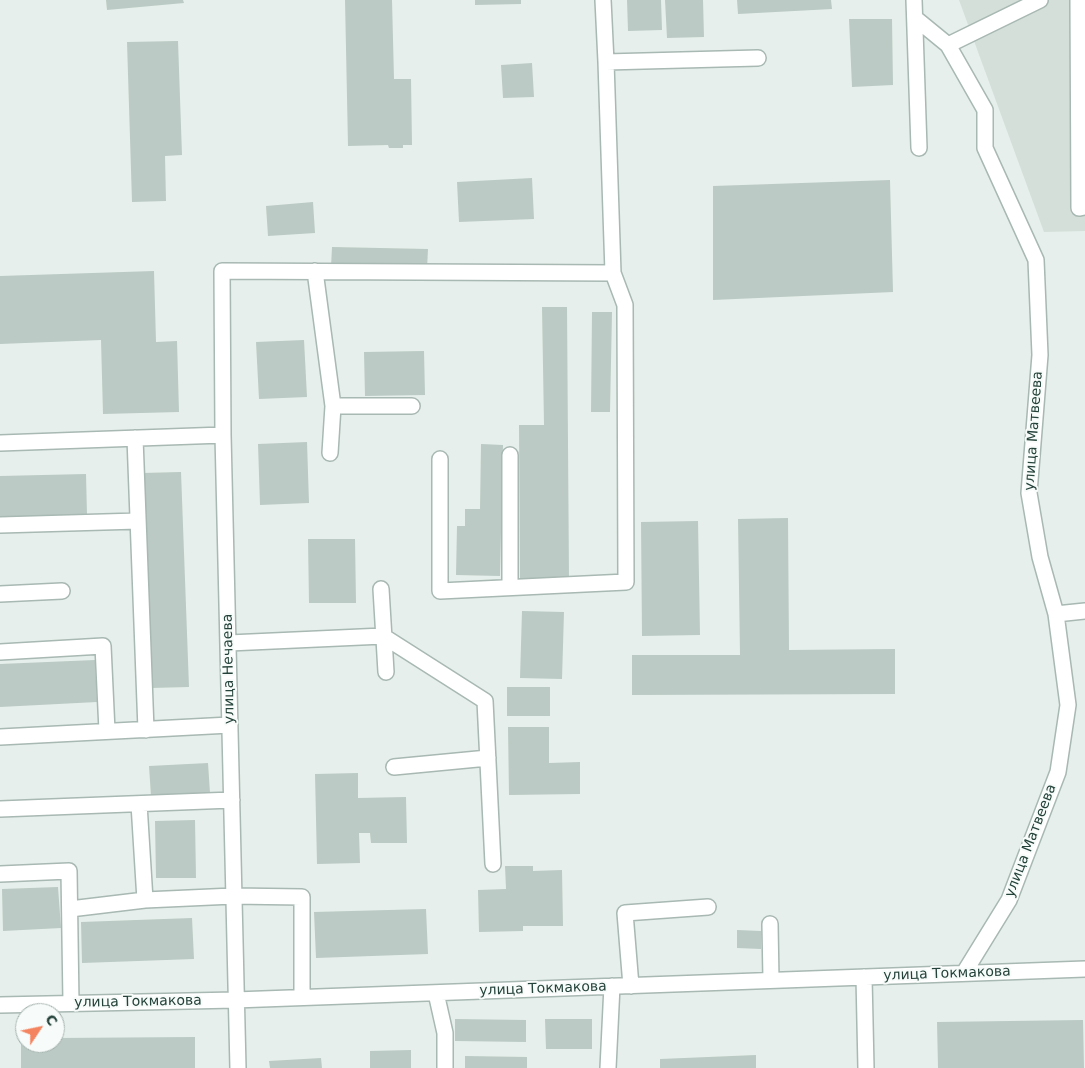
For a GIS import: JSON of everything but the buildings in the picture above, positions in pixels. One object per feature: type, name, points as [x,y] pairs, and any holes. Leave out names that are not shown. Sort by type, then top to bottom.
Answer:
[{"type":"street","points":[[440,459],[440,590],[626,582],[625,306],[613,273],[603,0]]},
{"type":"street","points":[[914,0],[918,148]]},
{"type":"street","points":[[948,45],[1040,0]]},
{"type":"street","points":[[1078,0],[1079,208],[1085,207]]},
{"type":"street","name":"улица Матвеева","points":[[915,18],[948,45],[985,110],[985,148],[1036,260],[1040,356],[1028,493],[1040,557],[1056,614],[1068,705],[1058,772],[1009,900],[964,973]]},
{"type":"street","points":[[606,62],[758,58]]},
{"type":"street","name":"улица Нечаева","points":[[238,1068],[223,435],[222,271],[315,271]]},
{"type":"street","points":[[330,453],[333,406],[315,271],[613,273]]},
{"type":"street","points":[[333,406],[412,406]]},
{"type":"street","points":[[0,443],[223,435]]},
{"type":"street","points":[[135,438],[146,730]]},
{"type":"street","points":[[510,455],[510,587]]},
{"type":"street","points":[[0,525],[138,521]]},
{"type":"street","points":[[381,589],[386,672]]},
{"type":"street","points":[[0,594],[62,591]]},
{"type":"street","points":[[1056,614],[1085,612]]},
{"type":"street","points":[[229,643],[383,636],[485,701],[493,864]]},
{"type":"street","points":[[0,652],[104,646],[107,732]]},
{"type":"street","points":[[0,737],[230,725]]},
{"type":"street","points":[[394,767],[488,758]]},
{"type":"street","points":[[0,809],[232,800]]},
{"type":"street","points":[[139,804],[145,900]]},
{"type":"street","points":[[0,874],[69,871],[71,1003]]},
{"type":"street","points":[[70,910],[145,900],[233,896],[302,897],[302,997]]},
{"type":"street","points":[[631,986],[625,913],[708,907]]},
{"type":"street","points":[[770,924],[771,980]]},
{"type":"street","name":"улица Токмакова","points":[[0,1005],[235,1000],[1085,969]]},
{"type":"street","points":[[864,977],[866,1068]]},
{"type":"street","points":[[608,1068],[612,986]]},
{"type":"street","points":[[436,993],[445,1033],[445,1068]]},
{"type":"shaded area","points":[[959,0],[1085,0],[1085,231],[1044,232]]}]
